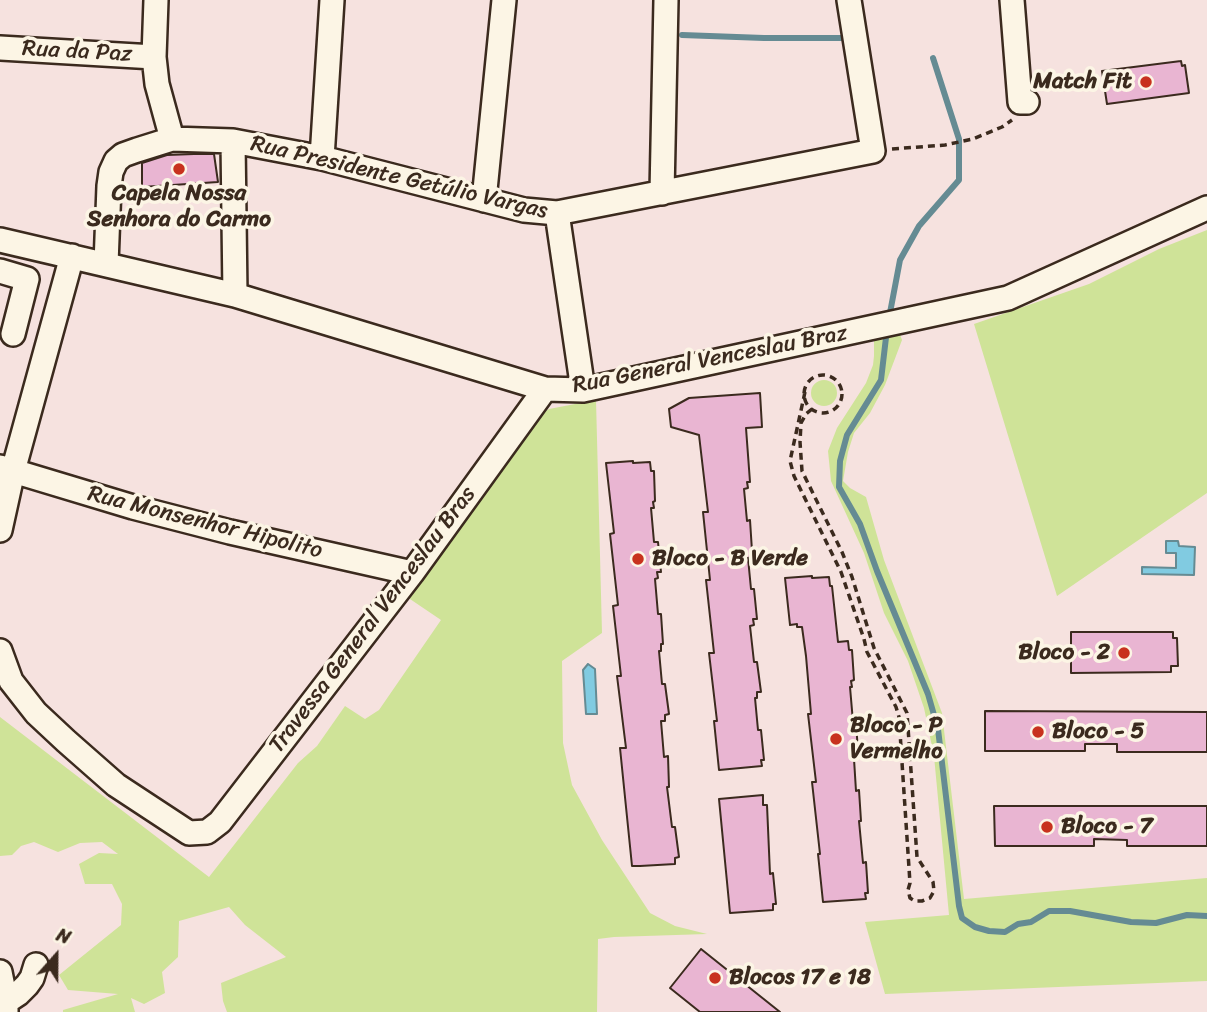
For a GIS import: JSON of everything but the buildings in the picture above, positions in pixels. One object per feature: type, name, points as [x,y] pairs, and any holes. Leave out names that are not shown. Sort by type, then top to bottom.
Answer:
[{"type":"street","points":[[156,0],[154,57],[157,84],[172,139]]},
{"type":"street","points":[[322,158],[332,0]]},
{"type":"street","points":[[484,200],[504,0]]},
{"type":"street","points":[[662,193],[666,0]]},
{"type":"street","points":[[849,0],[873,151]]},
{"type":"street","points":[[1012,0],[1024,102]]},
{"type":"street","name":"Rua da Paz","points":[[0,48],[154,57]]},
{"type":"street","name":"Rua Presidente Getúlio Vargas","points":[[106,264],[109,186],[116,161],[123,155],[172,139],[233,141],[322,158],[484,200],[557,214],[873,151]]},
{"type":"street","points":[[233,141],[235,295]]},
{"type":"street","name":"Rua General Venceslau Braz","points":[[0,240],[235,295],[545,389],[583,390],[1008,298],[1207,208]]},
{"type":"street","points":[[557,214],[583,390]]},
{"type":"street","points":[[0,530],[7,469],[72,256]]},
{"type":"street","points":[[0,271],[27,279],[13,334]]},
{"type":"street","name":"Travessa General Venceslau Bras","points":[[0,651],[11,681],[36,713],[117,785],[188,833],[207,832],[220,822],[412,573],[545,389]]},
{"type":"street","name":"Rua Monsenhor Hipolito","points":[[7,469],[182,519],[412,573]]},
{"type":"street","points":[[6,1007],[27,985],[36,965]]},
{"type":"street","points":[[0,972],[6,1007]]},
{"type":"path","points":[[873,151],[945,145],[973,139],[1002,127],[1015,118],[1024,102]]},
{"type":"path","points":[[804,392],[812,409],[824,412],[836,408],[842,397],[839,384],[831,376],[819,375],[809,382],[804,392],[790,461],[794,476],[841,572],[867,652],[900,717],[910,883],[908,890],[910,898],[922,901],[930,898],[934,891],[933,882],[917,857],[907,712],[874,648],[842,552],[802,471],[801,423],[812,409]]},
{"type":"green space","points":[[1207,230],[1207,493],[1057,596],[974,324],[1089,284],[1159,249]]},
{"type":"green space","points":[[898,329],[902,340],[885,385],[870,413],[854,433],[843,481],[866,497],[884,560],[942,713],[964,899],[1207,878],[1207,981],[885,994],[865,922],[949,915],[934,756],[924,708],[908,661],[884,613],[864,553],[831,481],[828,451],[837,428],[866,383],[873,365],[874,335]]},
{"type":"green space","points":[[824,380],[833,384],[837,393],[833,402],[824,406],[815,402],[811,393],[815,384]]},
{"type":"green space","points":[[596,400],[602,633],[562,661],[563,743],[572,785],[602,840],[650,913],[675,926],[707,934],[598,939],[597,1012],[227,1012],[221,983],[286,957],[245,925],[229,907],[179,921],[178,957],[162,972],[165,993],[144,1004],[131,998],[135,1012],[63,1012],[118,994],[68,990],[59,975],[121,925],[122,904],[112,884],[85,884],[79,864],[99,853],[118,854],[102,842],[80,843],[58,852],[34,842],[21,846],[12,855],[0,856],[0,717],[209,877],[298,763],[317,746],[345,706],[365,719],[379,710],[441,620],[407,597],[529,422],[549,409]]},
{"type":"water","points":[[1166,541],[1178,541],[1179,546],[1195,547],[1194,575],[1142,574],[1142,567],[1176,568],[1176,553],[1166,553]]},
{"type":"water","points":[[588,664],[595,669],[597,714],[586,714],[583,670]]},
{"type":"waterway","points":[[682,35],[848,38]]},
{"type":"waterway","points":[[889,318],[900,260],[919,226],[959,180],[959,139],[933,58]]},
{"type":"waterway","points":[[887,329],[881,380],[847,435],[840,461],[839,487],[860,524],[928,694],[938,729],[962,918],[975,927],[1005,932],[1018,924],[1031,922],[1049,911],[1070,911],[1131,922],[1156,923],[1187,915],[1207,916]]},
{"type":"place","name":"Match Fit","points":[[1146,82]]},
{"type":"place","name":"Capela Nossa Senhora do Carmo","points":[[179,169]]},
{"type":"place","name":"Bloco - B Verde","points":[[638,559]]},
{"type":"place","name":"Bloco - 2","points":[[1124,653]]},
{"type":"place","name":"Bloco - 5","points":[[1038,732]]},
{"type":"place","name":"Bloco - P Vermelho","points":[[836,739]]},
{"type":"place","name":"Bloco - 7","points":[[1047,827]]},
{"type":"place","name":"Blocos 17 e 18","points":[[715,978]]}]
